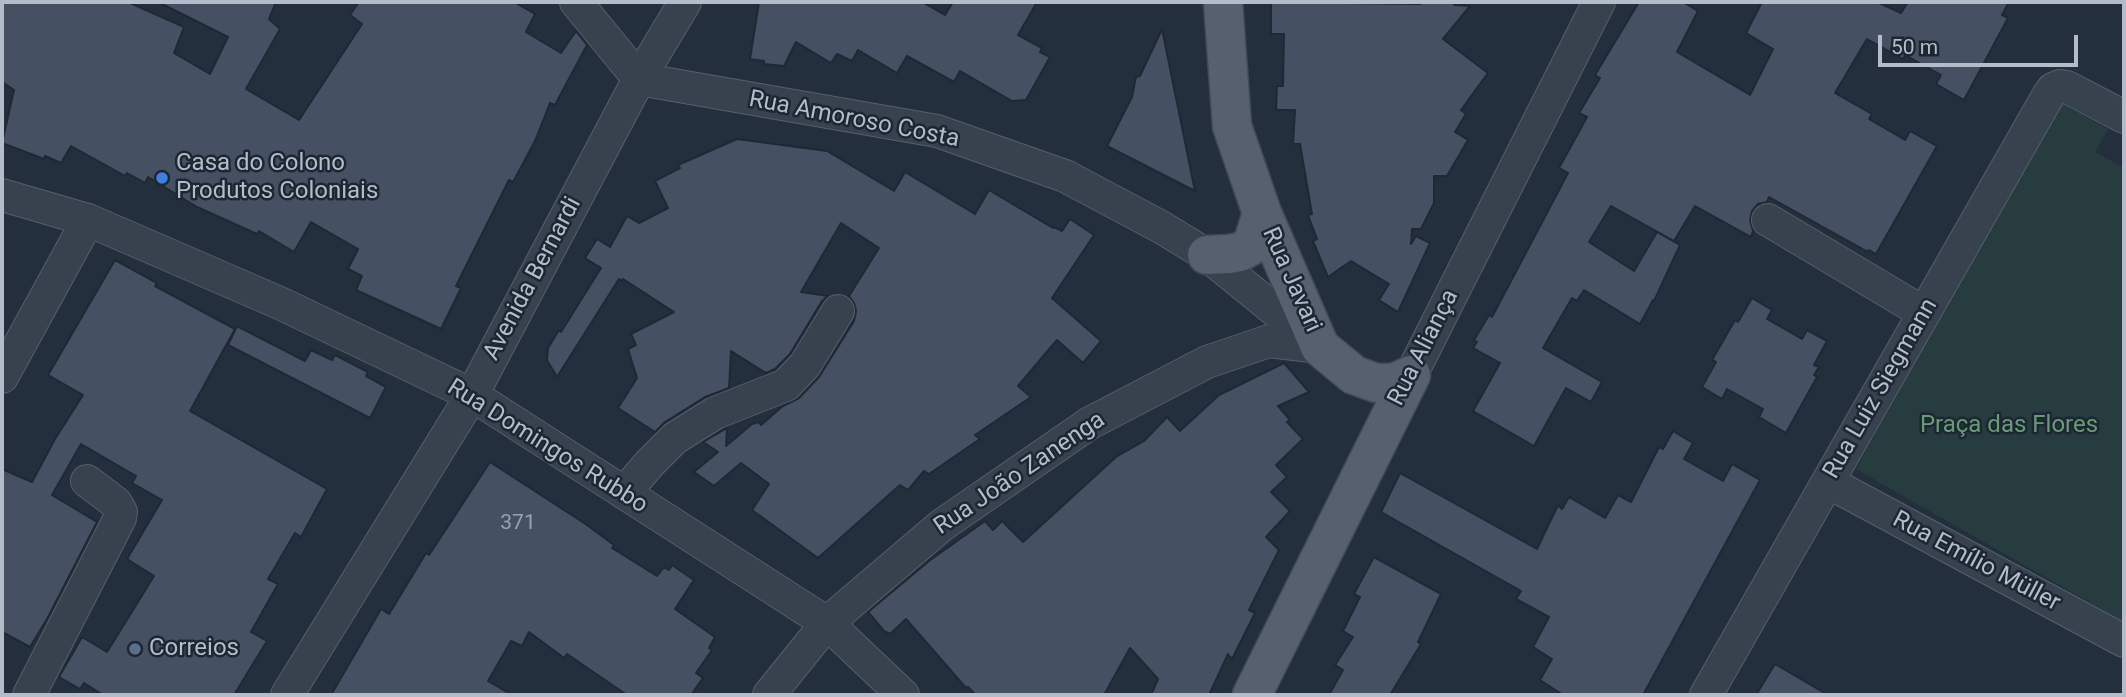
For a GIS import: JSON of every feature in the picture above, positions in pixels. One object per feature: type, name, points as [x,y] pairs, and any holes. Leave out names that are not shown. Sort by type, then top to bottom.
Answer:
[{"type":"main road","name":"Rua Javari","points":[[1223,2],[1233,126],[1262,213],[1320,347]]},
{"type":"main road","name":"Rua Javari","points":[[1207,255],[1229,254],[1249,247],[1262,213]]},
{"type":"main road","name":"Rua Amoroso Costa","points":[[1320,347],[1354,375],[1376,383],[1394,383],[1411,374]]},
{"type":"main road","name":"Rua Aliança","points":[[1252,695],[1411,374]]},
{"type":"main road","name":"Rua Amoroso Costa","points":[[1354,375],[1371,407],[1377,444]]},
{"type":"street","points":[[576,2],[639,79]]},
{"type":"street","name":"Avenida Bernardi","points":[[287,695],[472,395],[639,79],[685,2]]},
{"type":"street","name":"Rua Aliança","points":[[1411,374],[1599,2]]},
{"type":"street","name":"Rua Amoroso Costa","points":[[639,79],[937,131],[1065,176],[1161,227],[1207,255],[1320,347]]},
{"type":"street","name":"Rua Luiz Siegmann","points":[[1706,695],[2053,89],[2060,86],[2075,91],[2124,117]]},
{"type":"street","name":"Rua Domingos Rubbo","points":[[2,195],[88,219],[282,304],[472,395],[827,623],[902,695]]},
{"type":"street","points":[[2,377],[88,219]]},
{"type":"street","points":[[1768,220],[1924,313]]},
{"type":"street","points":[[624,493],[675,438],[715,413],[786,385],[805,365],[838,311]]},
{"type":"street","name":"Rua João Zanenga","points":[[769,695],[827,623],[942,525],[1090,423],[1207,362],[1269,341],[1320,347]]},
{"type":"street","points":[[29,695],[120,518],[121,512],[116,503],[87,481]]},
{"type":"street","name":"Rua Emílio Müller","points":[[1828,482],[2124,641]]},
{"type":"green space","name":"Praça das Flores","points":[[2059,102],[2108,129],[2095,152],[2124,168],[2124,622],[1856,469]]},
{"type":"building","points":[[2,2],[128,2],[184,27],[174,53],[210,74],[228,37],[158,2],[276,2],[269,19],[280,29],[246,89],[299,120],[362,24],[350,15],[359,2],[514,2],[535,14],[526,32],[561,53],[576,31],[587,45],[555,105],[550,103],[535,141],[513,182],[509,180],[456,286],[461,288],[441,329],[356,290],[362,276],[348,269],[358,249],[311,222],[294,252],[259,231],[257,234],[197,207],[148,177],[145,183],[127,173],[125,176],[71,146],[61,163],[2,143],[14,90],[2,82]]},
{"type":"building","points":[[759,2],[922,2],[945,15],[953,2],[1037,2],[1018,35],[1042,48],[1040,52],[1050,57],[1026,100],[1012,101],[960,71],[954,82],[907,56],[897,73],[858,50],[852,61],[837,54],[831,63],[796,42],[784,66],[764,64],[764,61],[750,59]]},
{"type":"building","points":[[1271,2],[1451,2],[1455,5],[1470,6],[1443,39],[1488,73],[1461,110],[1466,114],[1455,132],[1468,140],[1447,176],[1434,176],[1434,203],[1421,229],[1412,229],[1411,244],[1416,236],[1430,243],[1398,312],[1379,300],[1389,284],[1351,261],[1328,277],[1313,241],[1317,239],[1308,215],[1312,214],[1300,144],[1293,144],[1295,110],[1276,110],[1277,86],[1283,86],[1284,34],[1271,34]]},
{"type":"building","points":[[1639,2],[1683,2],[1698,11],[1677,52],[1750,95],[1773,49],[1746,33],[1762,2],[1877,2],[1901,13],[1908,2],[2009,2],[2002,15],[2008,18],[1964,100],[1936,84],[1941,75],[1905,55],[1903,59],[1867,39],[1835,93],[1872,114],[1869,119],[1905,140],[1910,131],[1937,146],[1876,254],[1769,197],[1767,202],[1758,204],[1752,211],[1751,237],[1695,206],[1674,241],[1611,206],[1589,242],[1634,271],[1657,232],[1680,245],[1654,301],[1640,324],[1584,290],[1577,301],[1572,298],[1543,348],[1602,382],[1591,402],[1566,388],[1534,446],[1473,411],[1500,363],[1473,348],[1477,342],[1474,340],[1489,315],[1492,317],[1568,173],[1559,168],[1587,117],[1579,113],[1600,78],[1595,75]]},
{"type":"building","points":[[1162,29],[1195,191],[1107,146],[1132,97],[1136,77],[1140,76]]},
{"type":"building","points":[[737,139],[827,151],[894,191],[905,172],[975,214],[989,190],[1053,228],[1062,231],[1070,219],[1094,235],[1052,298],[1101,341],[1083,363],[1057,340],[1018,386],[1031,397],[975,435],[980,439],[929,474],[924,471],[908,490],[900,485],[818,558],[752,510],[769,484],[741,463],[714,486],[694,472],[718,452],[703,442],[727,428],[726,446],[752,424],[759,422],[761,425],[783,406],[799,398],[819,377],[854,321],[856,311],[849,296],[879,248],[841,223],[801,292],[828,296],[822,301],[790,354],[775,369],[766,373],[731,351],[729,388],[705,397],[665,422],[655,432],[618,408],[637,378],[628,349],[636,345],[631,334],[674,312],[619,279],[557,377],[547,360],[548,348],[601,268],[585,258],[597,239],[610,247],[627,216],[639,223],[668,208],[655,181],[680,168],[678,165]]},
{"type":"building","points":[[115,260],[157,283],[155,286],[235,329],[190,411],[327,489],[301,537],[295,533],[268,579],[278,584],[251,632],[267,641],[234,695],[103,695],[84,683],[80,689],[59,677],[82,637],[107,652],[154,576],[127,559],[162,500],[132,483],[136,476],[81,444],[52,495],[97,522],[30,647],[2,632],[2,469],[32,482],[83,395],[48,375]]},
{"type":"building","points":[[1752,298],[1772,310],[1767,319],[1802,339],[1807,330],[1827,341],[1814,365],[1819,367],[1814,375],[1817,377],[1786,433],[1759,417],[1763,409],[1727,389],[1722,399],[1702,387],[1716,362],[1712,360],[1735,320],[1738,322]]},
{"type":"building","points":[[237,326],[305,361],[311,350],[332,360],[335,355],[368,372],[366,376],[386,387],[370,418],[228,345]]},
{"type":"building","points":[[1284,363],[1309,392],[1278,406],[1290,420],[1287,422],[1303,439],[1276,465],[1287,477],[1271,492],[1290,511],[1266,537],[1279,550],[1249,610],[1255,613],[1232,659],[1228,654],[1209,695],[1151,695],[1158,679],[1130,648],[1104,695],[976,695],[966,688],[906,619],[890,634],[884,631],[868,612],[929,561],[985,521],[993,530],[1002,521],[1023,542],[1116,457],[1144,441],[1167,417],[1180,431],[1219,395]]},
{"type":"building","points":[[1673,431],[1693,443],[1684,459],[1723,481],[1732,464],[1760,480],[1643,695],[1563,695],[1540,680],[1552,659],[1533,647],[1549,617],[1516,599],[1521,591],[1381,512],[1400,473],[1537,549],[1558,505],[1562,509],[1569,497],[1605,518],[1618,495],[1631,502],[1659,447],[1663,449]]},
{"type":"building","points":[[490,462],[587,525],[614,545],[612,548],[657,576],[664,567],[669,570],[672,565],[694,580],[675,609],[715,637],[709,648],[712,650],[696,673],[703,678],[691,695],[627,695],[567,654],[564,658],[529,632],[522,646],[511,641],[488,681],[512,695],[331,695],[381,609],[389,614],[426,553],[429,555]]},
{"type":"building","points":[[1374,557],[1441,594],[1418,642],[1421,644],[1390,695],[1329,695],[1343,670],[1335,665],[1353,637],[1343,631],[1360,597],[1354,594]]},
{"type":"building","points":[[1775,664],[1828,695],[1756,695]]},
{"type":"place","name":"Casa do Colono Produtos Coloniais","points":[[162,178]]},
{"type":"place","name":"Correios","points":[[135,649]]}]
